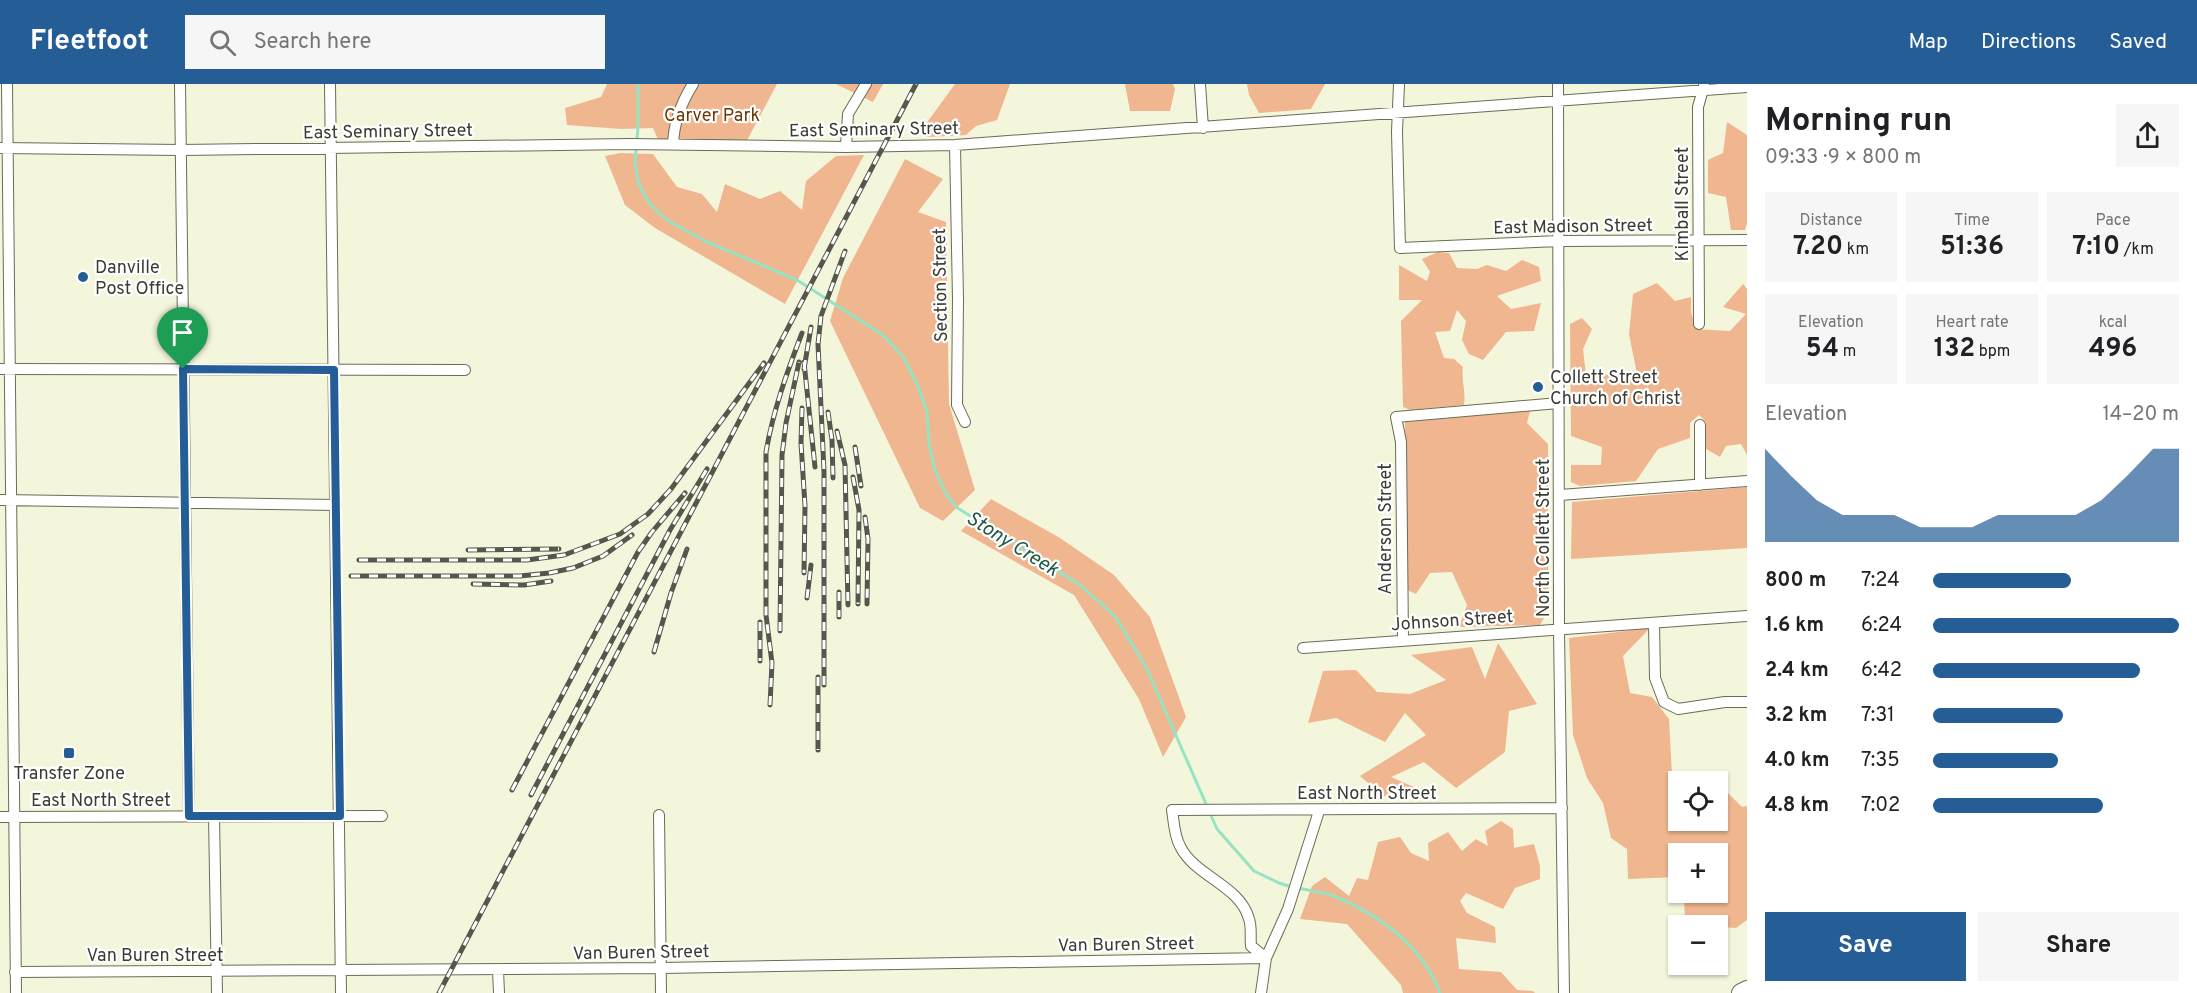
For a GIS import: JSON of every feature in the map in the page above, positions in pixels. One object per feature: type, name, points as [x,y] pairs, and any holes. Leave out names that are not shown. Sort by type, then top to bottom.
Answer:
[{"type":"main road","points":[[1741,993],[1747,990]]},
{"type":"street","points":[[7,84],[4,148],[5,500],[16,993]]},
{"type":"street","points":[[180,84],[189,816]]},
{"type":"street","points":[[330,84],[341,993]]},
{"type":"street","points":[[673,144],[677,114],[693,84]]},
{"type":"street","points":[[846,147],[848,114],[866,84]]},
{"type":"street","points":[[1200,84],[1203,128]]},
{"type":"street","points":[[1399,84],[1400,113]]},
{"type":"street","name":"North Collett Street","points":[[1558,84],[1559,630],[1564,993]]},
{"type":"street","name":"East Seminary Street","points":[[4,148],[181,150],[630,144],[846,147],[955,145],[1558,101],[1704,87],[1747,87]]},
{"type":"street","name":"Kimball Street","points":[[1699,324],[1698,107],[1704,87]]},
{"type":"street","name":"East Madison Street","points":[[1400,113],[1397,132],[1400,248],[1559,241],[1747,240]]},
{"type":"street","name":"Section Street","points":[[955,145],[958,298],[957,405],[964,422]]},
{"type":"street","points":[[5,368],[465,370]]},
{"type":"street","name":"Anderson Street","points":[[1403,640],[1401,442],[1396,417],[1559,403]]},
{"type":"street","points":[[1700,424],[1700,484]]},
{"type":"street","points":[[1560,495],[1747,481]]},
{"type":"street","points":[[5,500],[336,505]]},
{"type":"street","name":"Johnson Street","points":[[1303,648],[1747,616]]},
{"type":"street","points":[[1654,623],[1655,678],[1664,702],[1678,709],[1725,702],[1747,702]]},
{"type":"street","name":"East North Street","points":[[1266,958],[1251,946],[1250,919],[1243,906],[1233,894],[1191,861],[1180,848],[1175,835],[1172,810],[1562,808]]},
{"type":"street","points":[[1261,993],[1266,958],[1288,909],[1319,811]]},
{"type":"street","points":[[659,815],[661,993]]},
{"type":"street","points":[[214,816],[217,993]]},
{"type":"street","name":"East North Street","points":[[0,817],[382,816]]},
{"type":"street","name":"Van Buren Street","points":[[15,972],[498,970],[1266,958]]},
{"type":"street","points":[[498,970],[499,993]]},
{"type":"green space","name":"Carver Park","points":[[607,84],[777,84],[744,146],[660,144],[653,128],[621,129],[567,125],[565,108],[601,97]]},
{"type":"green space","points":[[836,84],[883,84],[873,102]]},
{"type":"green space","points":[[955,84],[1010,84],[997,120],[976,126],[966,135],[928,137],[920,132]]},
{"type":"green space","points":[[1125,84],[1173,84],[1175,89],[1170,111],[1130,111]]},
{"type":"green space","points":[[1247,84],[1325,84],[1311,109],[1259,113],[1249,95]]},
{"type":"green space","points":[[1727,122],[1747,135],[1747,223],[1745,230],[1731,230],[1726,197],[1708,193],[1708,160],[1723,153]]},
{"type":"green space","points":[[620,153],[653,154],[677,187],[702,194],[717,212],[725,184],[760,199],[780,191],[802,210],[806,181],[836,156],[864,155],[785,304],[655,228],[625,205],[605,156]]},
{"type":"green space","points":[[905,159],[943,179],[918,212],[946,222],[949,404],[975,490],[943,521],[920,508],[830,321],[843,278]]},
{"type":"green space","points":[[1438,252],[1449,253],[1457,268],[1477,269],[1487,265],[1506,271],[1522,260],[1539,267],[1541,281],[1497,296],[1511,309],[1541,303],[1534,331],[1506,332],[1483,360],[1469,354],[1462,340],[1466,321],[1457,310],[1450,331],[1435,332],[1444,358],[1454,359],[1463,367],[1464,405],[1410,410],[1403,407],[1401,321],[1422,300],[1399,300],[1399,265],[1427,281],[1430,272],[1422,259]]},
{"type":"green space","points":[[1657,283],[1675,301],[1691,297],[1691,312],[1696,329],[1730,331],[1746,314],[1723,307],[1743,284],[1747,289],[1747,455],[1741,444],[1726,446],[1720,457],[1706,449],[1706,422],[1699,415],[1690,423],[1690,438],[1658,449],[1636,481],[1580,486],[1571,482],[1571,465],[1601,465],[1602,447],[1571,436],[1570,324],[1582,318],[1592,329],[1583,349],[1586,375],[1637,374],[1629,334],[1633,294]]},
{"type":"green space","points":[[1530,411],[1527,423],[1548,444],[1548,611],[1540,625],[1459,627],[1467,605],[1452,572],[1430,573],[1416,594],[1407,590],[1405,422]]},
{"type":"green space","points":[[1747,487],[1747,548],[1571,559],[1572,502]]},
{"type":"green space","points":[[991,499],[1060,538],[1114,575],[1150,617],[1186,717],[1163,757],[1139,699],[1074,595],[961,531]]},
{"type":"green space","points":[[1650,628],[1623,656],[1630,693],[1652,697],[1669,719],[1672,771],[1668,771],[1668,831],[1728,831],[1728,793],[1742,807],[1747,806],[1747,920],[1736,928],[1728,928],[1728,915],[1685,915],[1684,903],[1728,903],[1728,843],[1668,843],[1668,877],[1628,879],[1627,849],[1611,838],[1603,803],[1587,778],[1573,735],[1569,638]]},
{"type":"green space","points":[[1498,643],[1537,704],[1509,711],[1505,752],[1456,788],[1424,762],[1391,777],[1435,796],[1383,796],[1360,776],[1426,735],[1405,713],[1385,742],[1336,718],[1308,723],[1323,671],[1356,670],[1377,692],[1410,694],[1446,680],[1411,655],[1472,647],[1485,679]]},
{"type":"green space","points":[[1501,821],[1513,829],[1514,848],[1534,844],[1540,866],[1540,879],[1515,888],[1503,909],[1466,893],[1460,901],[1467,913],[1495,927],[1496,943],[1456,938],[1459,969],[1501,972],[1517,990],[1535,993],[1403,993],[1401,985],[1347,924],[1300,919],[1312,886],[1325,877],[1349,896],[1357,878],[1368,880],[1378,842],[1400,837],[1411,853],[1429,861],[1428,843],[1448,832],[1462,851],[1476,839],[1488,846],[1485,831]]},
{"type":"waterway","name":"Stony Creek","points":[[638,84],[635,162],[638,182],[648,202],[667,220],[705,241],[797,280],[883,335],[904,358],[917,384],[927,411],[929,444],[935,470],[946,494],[956,507],[1080,585],[1115,616],[1146,667],[1217,829],[1254,871],[1292,887]]},
{"type":"waterway","name":"Stony Creek","points":[[1298,888],[1334,896],[1383,922],[1398,934],[1423,961],[1440,993]]},
{"type":"railway","points":[[439,993],[916,84]]},
{"type":"railway","points":[[824,685],[824,471],[818,344],[821,316],[845,251]]},
{"type":"railway","points":[[804,369],[811,327]]},
{"type":"railway","points":[[770,705],[772,663],[766,615],[766,452],[781,392],[802,333]]},
{"type":"railway","points":[[780,631],[782,455],[786,423],[799,362]]},
{"type":"railway","points":[[804,362],[815,467]]},
{"type":"railway","points":[[359,560],[527,560],[564,555],[620,534],[648,514],[671,489],[764,363]]},
{"type":"railway","points":[[802,408],[801,443],[805,506],[804,573]]},
{"type":"railway","points":[[828,412],[832,440],[833,478]]},
{"type":"railway","points":[[837,431],[845,465],[848,605]]},
{"type":"railway","points":[[855,447],[861,486]]},
{"type":"railway","points":[[531,795],[670,530],[707,469]]},
{"type":"railway","points":[[853,477],[859,510],[858,604]]},
{"type":"railway","points":[[512,790],[638,552],[685,493]]},
{"type":"railway","points":[[865,517],[868,539],[867,604]]},
{"type":"railway","points":[[351,576],[520,576],[549,573],[573,568],[603,556],[632,535]]},
{"type":"railway","points":[[468,550],[559,549]]},
{"type":"railway","points":[[654,652],[671,593],[687,549]]},
{"type":"railway","points":[[807,598],[811,565]]},
{"type":"railway","points":[[473,584],[524,585],[551,581]]},
{"type":"railway","points":[[839,592],[839,617]]},
{"type":"railway","points":[[760,622],[760,661]]},
{"type":"railway","points":[[818,677],[818,750]]},
{"type":"place","name":"Danville Post Office","points":[[83,277]]},
{"type":"place","name":"Collett Street Church of Christ","points":[[1538,387]]},
{"type":"place","name":"Transfer Zone","points":[[69,753]]},
{"type":"route","points":[[183,369],[334,370],[340,816],[189,816],[183,369]]}]
